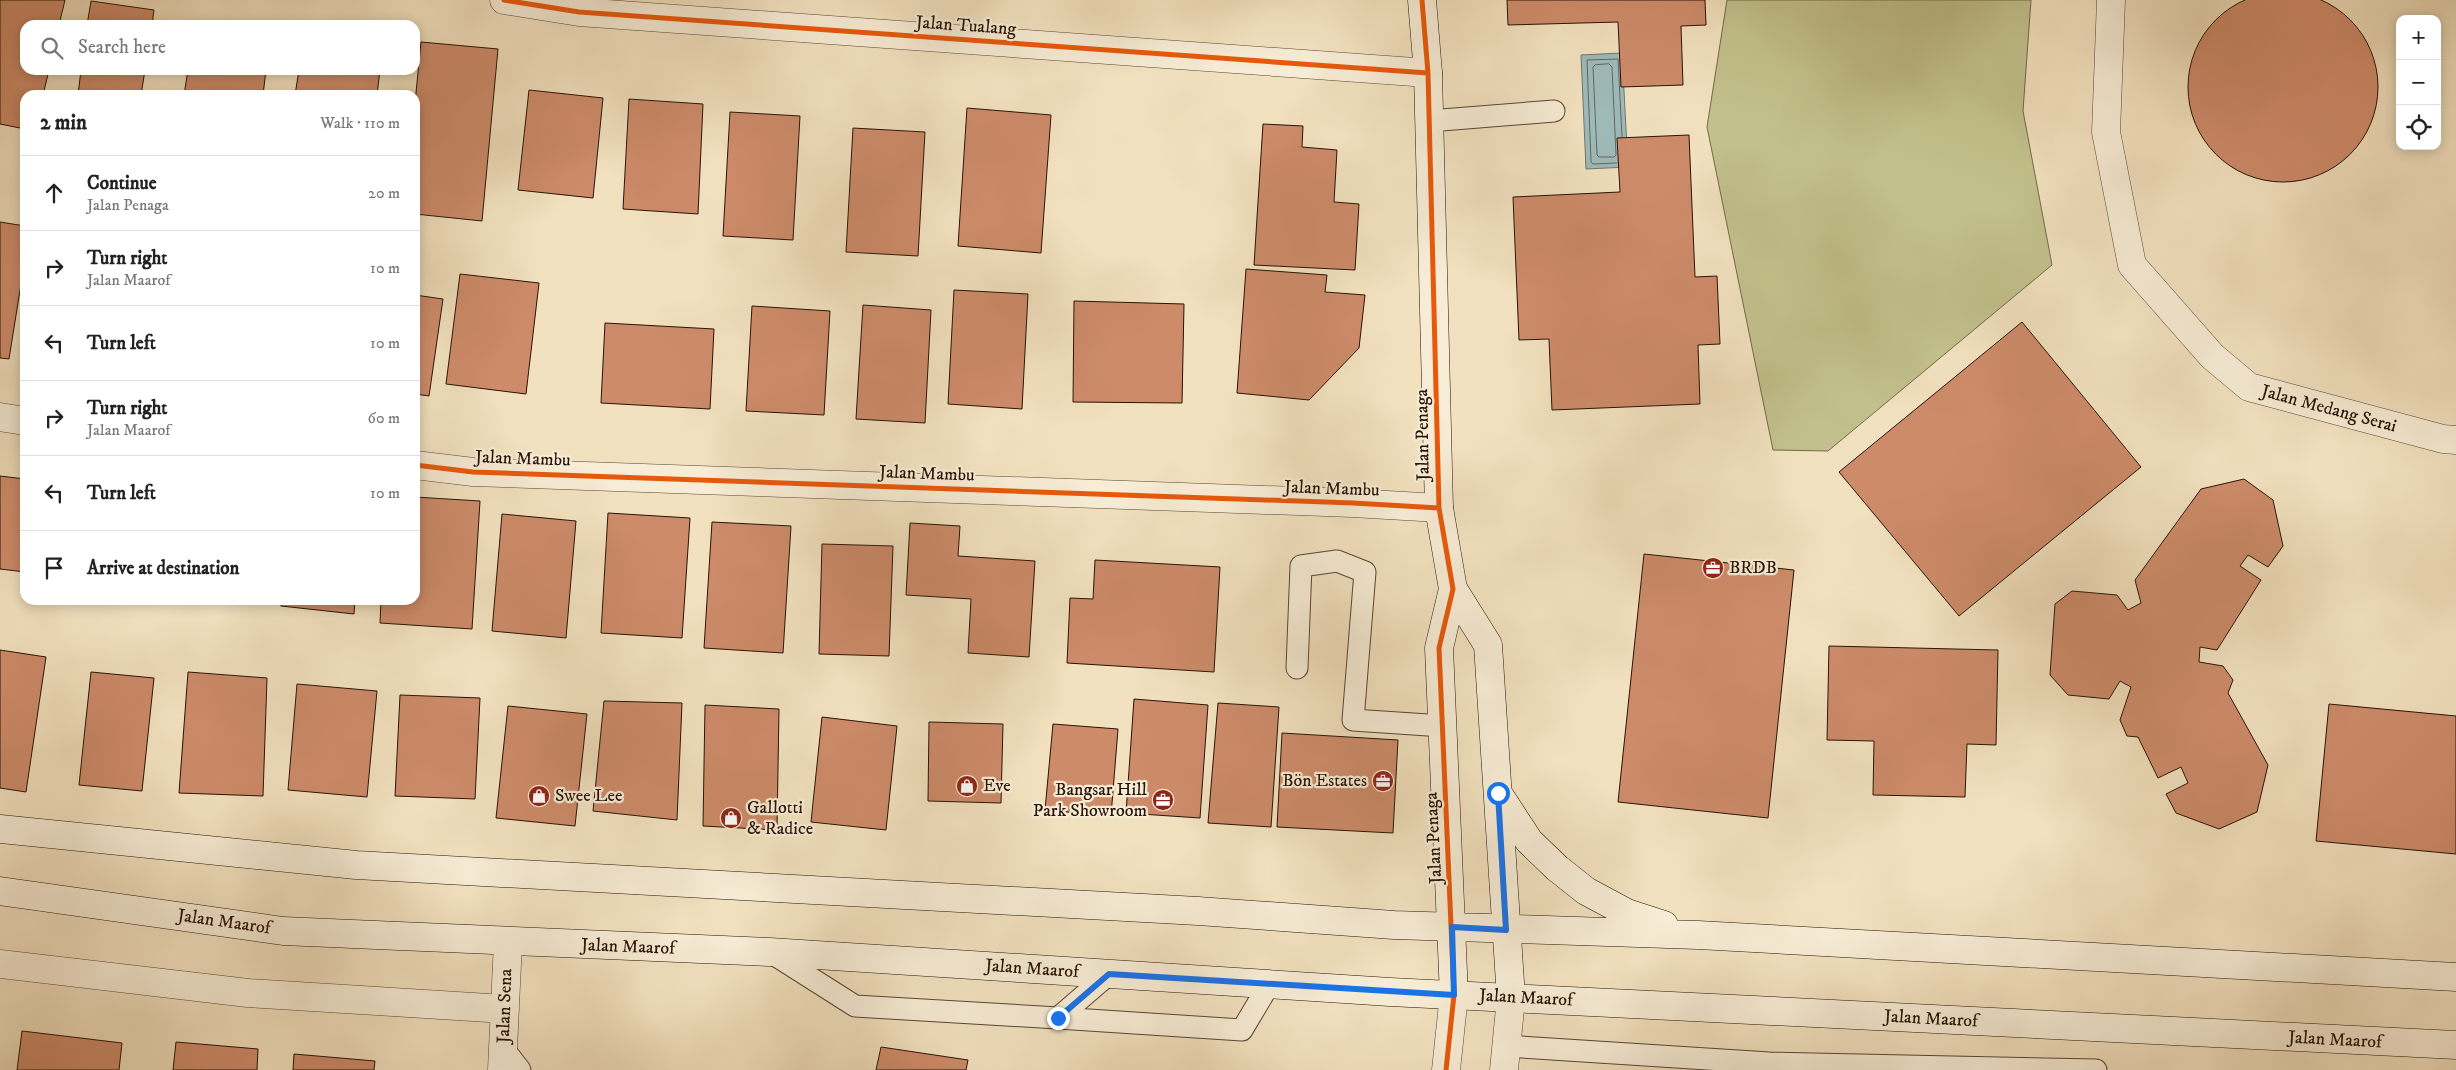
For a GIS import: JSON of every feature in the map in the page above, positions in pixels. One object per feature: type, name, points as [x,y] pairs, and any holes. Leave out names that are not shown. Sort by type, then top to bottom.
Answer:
[{"type":"main road","name":"Jalan Tualang","points":[[504,0],[578,12],[1428,73]]},
{"type":"main road","name":"Jalan Penaga","points":[[1422,0],[1428,73],[1439,508],[1453,588],[1488,645],[1511,998],[1505,1058]]},
{"type":"main road","name":"Jalan Medang Serai","points":[[2111,0],[2106,132],[2132,265],[2212,356],[2250,388],[2443,439],[2456,440]]},
{"type":"main road","points":[[0,417],[20,420]]},
{"type":"main road","name":"Jalan Mambu","points":[[420,466],[473,472],[1353,502],[1439,508]]},
{"type":"main road","name":"Jalan Penaga","points":[[1446,1070],[1454,995],[1439,648],[1453,588]]},
{"type":"main road","points":[[1498,793],[1529,841],[1557,868],[1586,891],[1627,913],[1698,935]]},
{"type":"main road","points":[[0,829],[356,865],[854,891],[1506,930],[1698,935],[2456,976]]},
{"type":"main road","name":"Jalan Maarof","points":[[0,891],[283,931],[770,952],[1454,995],[2456,1045]]},
{"type":"main road","name":"Jalan Sena","points":[[503,1059],[508,942]]},
{"type":"main road","points":[[0,964],[248,993],[505,1009]]},
{"type":"lane","points":[[1429,121],[1554,111]]},
{"type":"lane","points":[[1297,668],[1301,566],[1337,561],[1365,572],[1353,720],[1443,726]]},
{"type":"lane","points":[[770,952],[855,1006],[1242,1030],[1270,983]]},
{"type":"lane","points":[[1058,1018],[1109,974]]},
{"type":"lane","points":[[1505,1058],[1764,1067],[2096,1070]]},
{"type":"lane","points":[[503,1059],[520,1070]]},
{"type":"shaded area","points":[[1727,0],[2031,0],[2023,111],[2052,265],[1828,451],[1773,450],[1707,127]]},
{"type":"water","points":[[1622,53],[1628,167],[1586,169],[1581,55]]},
{"type":"building","points":[[2247,-1],[2319,-1],[2328,3],[2343,13],[2362,34],[2374,59],[2378,78],[2378,96],[2374,115],[2367,132],[2357,147],[2343,161],[2328,171],[2311,178],[2292,182],[2274,182],[2255,178],[2238,171],[2223,161],[2209,147],[2199,132],[2192,115],[2188,96],[2190,68],[2199,42],[2209,27],[2223,13]]},
{"type":"building","points":[[0,0],[65,0],[60,20],[20,20],[20,75],[48,75],[44,90],[20,90],[20,128],[0,124]]},
{"type":"building","points":[[1507,0],[1705,0],[1706,25],[1681,26],[1683,85],[1621,87],[1618,22],[1508,25]]},
{"type":"building","points":[[91,1],[154,10],[153,20],[88,20]]},
{"type":"building","points":[[421,42],[498,49],[482,221],[420,215],[420,90],[416,90],[418,75],[420,75]]},
{"type":"building","points":[[80,75],[144,75],[142,90],[79,90]]},
{"type":"building","points":[[187,75],[265,75],[264,90],[185,90]]},
{"type":"building","points":[[298,75],[379,75],[378,90],[296,90]]},
{"type":"building","points":[[529,90],[603,98],[593,198],[518,190]]},
{"type":"building","points":[[629,99],[703,104],[698,214],[623,209]]},
{"type":"building","points":[[967,108],[1051,115],[1041,253],[958,246]]},
{"type":"building","points":[[730,112],[800,116],[793,240],[723,236]]},
{"type":"building","points":[[1263,124],[1303,126],[1302,147],[1337,150],[1334,202],[1359,204],[1355,270],[1254,265]]},
{"type":"building","points":[[853,128],[925,132],[918,256],[846,252]]},
{"type":"building","points":[[1689,135],[1695,277],[1717,276],[1720,344],[1698,345],[1700,404],[1552,410],[1549,339],[1519,340],[1513,197],[1620,192],[1617,138]]},
{"type":"building","points":[[0,222],[20,225],[20,290],[9,359],[0,358]]},
{"type":"building","points":[[1246,269],[1327,275],[1325,292],[1365,295],[1359,348],[1309,400],[1237,393]]},
{"type":"building","points":[[460,274],[539,283],[526,394],[446,384]]},
{"type":"building","points":[[954,290],[1028,294],[1022,409],[948,404]]},
{"type":"building","points":[[420,296],[443,299],[429,396],[420,395]]},
{"type":"building","points":[[1074,301],[1184,304],[1182,403],[1073,402]]},
{"type":"building","points":[[863,305],[931,310],[925,423],[856,419]]},
{"type":"building","points":[[752,306],[830,311],[824,415],[746,411]]},
{"type":"building","points":[[2022,322],[2141,467],[1959,616],[1839,472]]},
{"type":"building","points":[[605,323],[714,329],[710,409],[601,403]]},
{"type":"building","points":[[0,476],[20,478],[20,571],[0,569]]},
{"type":"building","points":[[2244,479],[2273,500],[2283,546],[2268,567],[2248,555],[2240,566],[2261,580],[2217,650],[2200,647],[2199,662],[2223,666],[2233,680],[2228,693],[2268,765],[2257,812],[2219,829],[2176,813],[2166,794],[2188,783],[2181,767],[2158,778],[2138,737],[2127,736],[2120,720],[2131,687],[2120,681],[2109,699],[2068,695],[2050,675],[2055,604],[2072,591],[2117,595],[2128,610],[2141,603],[2135,580],[2201,489]]},
{"type":"building","points":[[420,497],[480,501],[472,629],[380,623],[381,605],[420,605]]},
{"type":"building","points":[[608,513],[690,518],[682,638],[601,633]]},
{"type":"building","points":[[502,514],[576,521],[566,638],[492,631]]},
{"type":"building","points":[[712,522],[791,526],[783,653],[704,648]]},
{"type":"building","points":[[910,523],[960,526],[958,556],[1035,561],[1029,657],[968,653],[971,599],[906,595]]},
{"type":"building","points":[[822,544],[893,546],[889,656],[819,654]]},
{"type":"building","points":[[1644,554],[1794,570],[1768,818],[1618,802]]},
{"type":"building","points":[[1095,560],[1220,567],[1214,672],[1067,663],[1070,598],[1093,599]]},
{"type":"building","points":[[281,605],[355,605],[354,614]]},
{"type":"building","points":[[1829,646],[1998,650],[1996,745],[1967,744],[1965,797],[1873,795],[1874,741],[1827,740]]},
{"type":"building","points":[[0,650],[46,657],[26,792],[0,788]]},
{"type":"building","points":[[91,672],[154,678],[142,791],[79,785]]},
{"type":"building","points":[[188,672],[267,678],[263,796],[179,793]]},
{"type":"building","points":[[297,684],[377,691],[367,797],[288,790]]},
{"type":"building","points":[[400,695],[480,698],[475,799],[395,796]]},
{"type":"building","points":[[1134,699],[1208,705],[1200,818],[1126,813]]},
{"type":"building","points":[[604,701],[682,703],[677,820],[593,811]]},
{"type":"building","points":[[1218,703],[1279,707],[1271,827],[1208,823]]},
{"type":"building","points":[[2329,704],[2456,716],[2456,854],[2316,841]]},
{"type":"building","points":[[705,705],[779,709],[777,830],[703,826]]},
{"type":"building","points":[[508,706],[587,714],[575,826],[496,818]]},
{"type":"building","points":[[822,717],[897,726],[886,830],[811,822]]},
{"type":"building","points":[[929,722],[1003,724],[1001,803],[928,801]]},
{"type":"building","points":[[1053,724],[1118,729],[1111,816],[1045,810]]},
{"type":"building","points":[[1282,733],[1398,740],[1393,833],[1277,827]]},
{"type":"building","points":[[22,1031],[122,1043],[119,1070],[17,1070]]},
{"type":"building","points":[[176,1042],[258,1049],[257,1070],[173,1070]]},
{"type":"building","points":[[881,1047],[968,1060],[966,1070],[876,1070]]},
{"type":"building","points":[[294,1054],[375,1061],[374,1070],[293,1070]]},
{"type":"cycle path","points":[[504,0],[579,12],[1428,73]]},
{"type":"cycle path","points":[[1422,0],[1428,73],[1439,508],[1453,589],[1439,648],[1454,995],[1446,1070]]},
{"type":"cycle path","points":[[420,466],[473,472],[1353,503],[1439,508]]},
{"type":"place","name":"BRDB","points":[[1713,568]]},
{"type":"place","name":"Bön Estates","points":[[1383,781]]},
{"type":"place","name":"Eve","points":[[967,786]]},
{"type":"place","name":"Swee Lee","points":[[539,796]]},
{"type":"place","name":"Bangsar Hill Park Showroom","points":[[1163,800]]},
{"type":"place","name":"Gallotti & Radice","points":[[731,818]]},
{"type":"route","points":[[1058,1018],[1109,974],[1454,995],[1452,927],[1506,930],[1498,793]]}]
